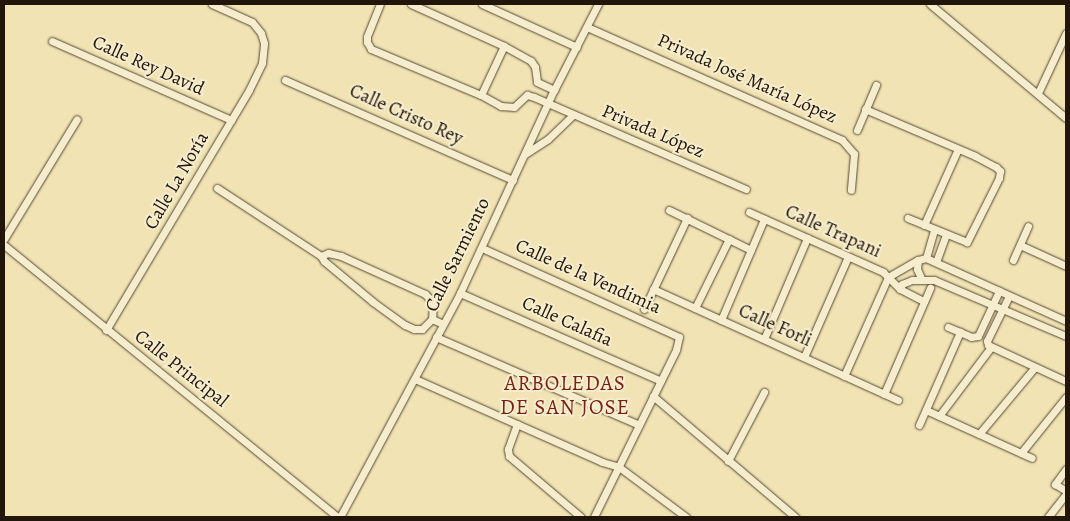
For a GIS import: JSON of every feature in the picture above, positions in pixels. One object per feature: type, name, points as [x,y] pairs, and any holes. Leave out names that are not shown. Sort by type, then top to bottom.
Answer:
[{"type":"street","name":"Calle La Noría","points":[[106,330],[231,120],[262,62],[264,43],[261,33],[252,22],[212,4]]},
{"type":"street","points":[[380,4],[367,36],[367,42],[371,49],[481,95],[504,46]]},
{"type":"street","points":[[411,4],[504,46],[532,61],[535,67],[537,82],[554,90]]},
{"type":"street","points":[[482,4],[577,47]]},
{"type":"street","name":"Calle Sarmiento","points":[[339,517],[415,380],[460,293],[554,90],[598,4]]},
{"type":"street","points":[[930,4],[938,6],[1066,118]]},
{"type":"street","name":"Privada José María López","points":[[587,27],[842,140],[854,154],[851,190]]},
{"type":"street","points":[[1038,93],[1066,33]]},
{"type":"street","name":"Calle Rey David","points":[[52,41],[231,120]]},
{"type":"street","name":"Calle Cristo Rey","points":[[286,80],[513,180]]},
{"type":"street","points":[[857,130],[876,85]]},
{"type":"street","name":"Privada López","points":[[481,95],[508,108],[514,107],[527,95],[746,189]]},
{"type":"street","points":[[865,108],[996,166],[1000,171],[1000,176],[969,240],[964,242],[908,218]]},
{"type":"street","points":[[524,155],[548,139],[573,115]]},
{"type":"street","points":[[4,239],[77,119]]},
{"type":"street","points":[[924,225],[958,149]]},
{"type":"street","points":[[217,188],[321,256],[324,261],[373,302],[410,327],[422,329],[432,319],[433,302],[425,294],[351,259],[334,254],[321,256]]},
{"type":"street","points":[[669,210],[751,250]]},
{"type":"street","name":"Calle Trapani","points":[[749,212],[882,272],[900,289]]},
{"type":"street","points":[[644,309],[686,218]]},
{"type":"street","points":[[721,320],[764,219]]},
{"type":"street","points":[[1013,260],[1028,226]]},
{"type":"street","points":[[921,278],[917,269],[934,230]]},
{"type":"street","points":[[936,262],[946,235]]},
{"type":"street","points":[[764,339],[807,238]]},
{"type":"street","points":[[695,308],[729,239]]},
{"type":"street","name":"Calle Principal","points":[[4,245],[106,330],[339,517]]},
{"type":"street","points":[[1020,246],[1066,266]]},
{"type":"street","name":"Calle de la Vendimia","points":[[482,248],[679,337],[676,350],[661,381]]},
{"type":"street","points":[[804,357],[848,257]]},
{"type":"street","points":[[844,376],[888,277],[922,259],[936,262],[1066,322]]},
{"type":"street","points":[[924,301],[900,289],[908,281],[921,278],[943,283],[1066,336]]},
{"type":"street","points":[[884,394],[930,288]]},
{"type":"street","name":"Calle Forli","points":[[653,289],[898,400]]},
{"type":"street","points":[[948,327],[971,337],[978,336],[999,291]]},
{"type":"street","name":"Calle Calafia","points":[[460,293],[661,381]]},
{"type":"street","points":[[1009,296],[987,341],[991,347],[1066,381]]},
{"type":"street","points":[[432,319],[443,324]]},
{"type":"street","points":[[919,425],[960,332]]},
{"type":"street","points":[[436,337],[639,425]]},
{"type":"street","points":[[939,416],[991,347]]},
{"type":"street","points":[[979,434],[1035,367]]},
{"type":"street","points":[[415,380],[602,462],[619,467],[686,517]]},
{"type":"street","points":[[594,517],[661,381]]},
{"type":"street","points":[[728,461],[764,392]]},
{"type":"street","points":[[654,396],[796,517]]},
{"type":"street","points":[[1021,453],[1066,397]]},
{"type":"street","points":[[926,410],[1032,458]]},
{"type":"street","points":[[517,424],[508,449],[509,456],[581,517]]},
{"type":"street","points":[[1048,517],[1066,493],[1055,484],[1066,469]]},
{"type":"district","name":"ARBOLEDAS DE SAN JOSE","points":[[565,395]]}]
